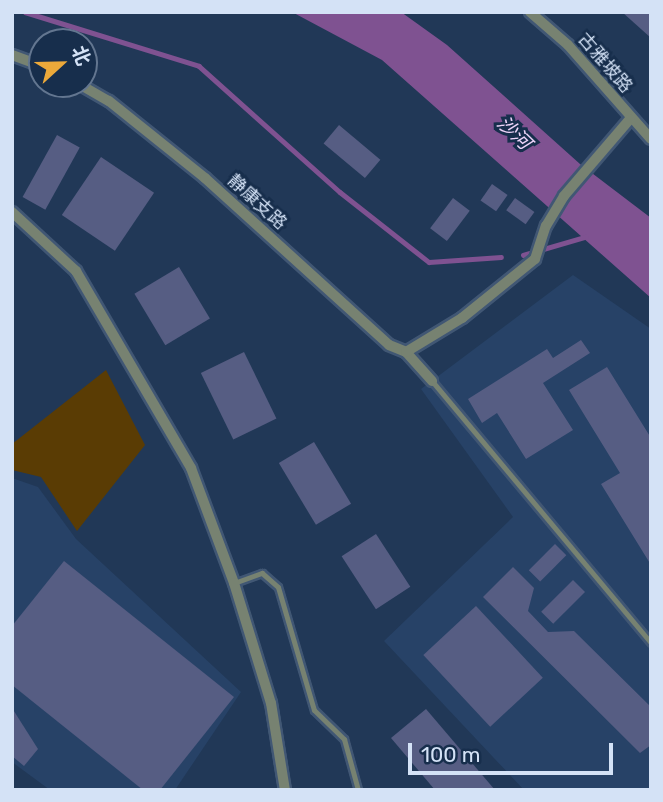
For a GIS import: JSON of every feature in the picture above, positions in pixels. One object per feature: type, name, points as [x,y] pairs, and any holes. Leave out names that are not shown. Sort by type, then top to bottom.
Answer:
[{"type":"street","name":"古雅坡路","points":[[530,12],[568,45],[630,119],[651,139]]},
{"type":"street","name":"静康支路","points":[[98,95],[205,178],[389,345],[406,352],[432,381]]},
{"type":"street","points":[[406,352],[462,318],[535,259],[564,196],[630,119]]},
{"type":"street","points":[[12,212],[76,271],[191,468],[234,583],[271,703],[285,790]]},
{"type":"lane","points":[[432,381],[651,643]]},
{"type":"lane","points":[[234,583],[262,573],[278,587],[314,710],[344,738],[358,790]]},
{"type":"shaded area","points":[[573,275],[651,329],[651,790],[524,790],[384,641],[513,517],[421,389]]},
{"type":"shaded area","points":[[106,370],[145,445],[77,531],[41,477],[12,470],[12,444]]},
{"type":"shaded area","points":[[12,478],[38,487],[76,539],[241,692],[175,790],[50,790],[12,762]]},
{"type":"water","name":"沙河","points":[[292,12],[401,12],[447,45],[580,164],[651,218],[651,298],[382,60]]},
{"type":"building","points":[[622,12],[651,12],[651,38]]},
{"type":"building","points":[[339,125],[380,160],[365,178],[324,143]]},
{"type":"building","points":[[57,135],[80,148],[45,210],[23,197]]},
{"type":"building","points":[[101,157],[154,193],[115,251],[62,215]]},
{"type":"building","points":[[492,184],[508,195],[496,211],[481,200]]},
{"type":"building","points":[[453,198],[470,211],[447,241],[430,228]]},
{"type":"building","points":[[515,198],[534,212],[526,224],[506,210]]},
{"type":"building","points":[[179,267],[210,318],[165,345],[134,294]]},
{"type":"building","points":[[581,340],[590,353],[543,383],[573,430],[526,459],[497,413],[482,423],[468,399],[547,349],[553,358]]},
{"type":"building","points":[[244,352],[276,419],[233,440],[201,373]]},
{"type":"building","points":[[607,367],[651,438],[651,565],[601,484],[620,473],[569,390]]},
{"type":"building","points":[[314,442],[351,504],[316,525],[279,463]]},
{"type":"building","points":[[376,534],[410,587],[376,609],[342,556]]},
{"type":"building","points":[[555,544],[566,555],[540,581],[529,570]]},
{"type":"building","points":[[64,561],[234,697],[160,790],[143,790],[12,685],[12,626]]},
{"type":"building","points":[[513,567],[534,588],[528,611],[548,632],[574,631],[651,707],[651,745],[640,753],[483,597]]},
{"type":"building","points":[[573,580],[585,592],[553,624],[541,612]]},
{"type":"building","points":[[476,606],[543,678],[490,727],[423,655]]},
{"type":"building","points":[[12,708],[38,749],[24,766],[12,756]]},
{"type":"building","points":[[426,709],[495,790],[435,790],[391,738]]},
{"type":"waterway","points":[[25,12],[199,66],[340,192],[429,262],[501,257]]},
{"type":"waterway","points":[[523,255],[585,237]]}]
